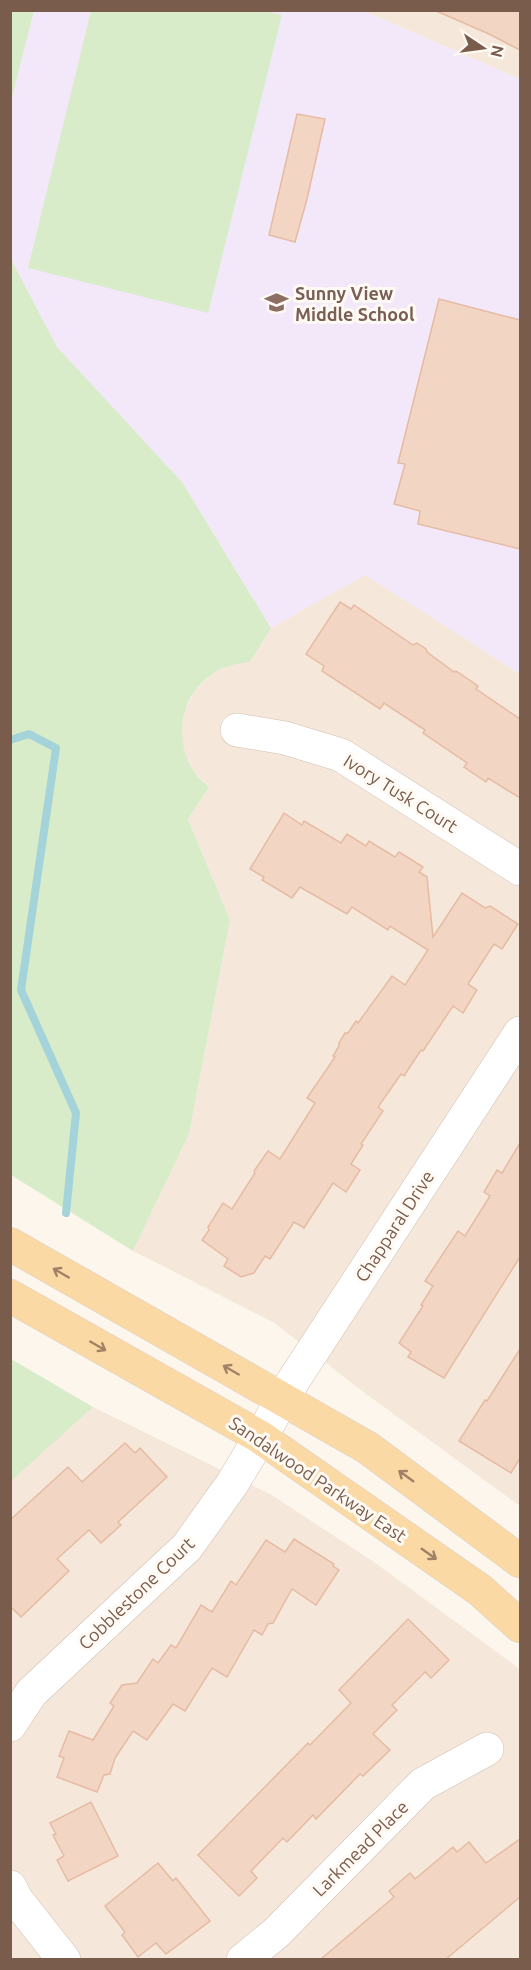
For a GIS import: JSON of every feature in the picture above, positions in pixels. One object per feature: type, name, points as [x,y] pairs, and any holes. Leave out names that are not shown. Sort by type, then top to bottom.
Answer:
[{"type":"main road","name":"Sandalwood Parkway East","points":[[10,1244],[271,1418],[520,1626]]},
{"type":"main road","name":"Sandalwood Parkway East","points":[[10,1296],[271,1418],[368,1448],[520,1561]]},
{"type":"street","name":"Ivory Tusk Court","points":[[237,730],[285,738],[341,755],[520,869]]},
{"type":"street","name":"Chapparal Drive","points":[[271,1418],[520,1033]]},
{"type":"street","name":"Cobblestone Court","points":[[10,1725],[31,1693],[187,1547],[232,1484],[271,1418]]},
{"type":"street","name":"Larkmead Place","points":[[243,1959],[276,1933],[423,1784],[487,1749]]},
{"type":"street","points":[[10,1887],[16,1899],[64,1959]]},
{"type":"shaded area","name":"Sunny View Middle School","points":[[34,11],[364,11],[520,79],[520,674],[365,575],[271,628],[182,482],[57,347],[11,259],[11,101]]},
{"type":"shaded area","points":[[364,11],[520,11],[520,79]]},
{"type":"shaded area","points":[[365,574],[520,674],[520,1506],[362,1391],[273,1322],[133,1251],[189,1134],[230,920],[188,819],[209,787],[194,772],[184,752],[181,731],[185,710],[195,690],[210,675],[229,665],[250,662],[271,628]]},
{"type":"shaded area","points":[[93,1407],[270,1494],[374,1562],[520,1669],[520,1959],[11,1959],[10,1481]]},
{"type":"green space","points":[[10,11],[34,11],[11,101]]},
{"type":"green space","points":[[91,11],[264,11],[282,15],[208,313],[28,268]]},
{"type":"green space","points":[[11,259],[57,347],[182,482],[271,628],[250,662],[220,669],[201,684],[192,694],[183,719],[183,745],[187,758],[195,773],[209,787],[188,819],[230,920],[189,1134],[133,1251],[11,1175]]},
{"type":"green space","points":[[11,1359],[93,1407],[11,1481]]},
{"type":"building","points":[[434,10],[520,10],[520,50],[489,34]]},
{"type":"building","points":[[297,114],[325,119],[295,242],[269,235]]},
{"type":"building","points":[[439,299],[520,320],[520,549],[418,524],[420,511],[394,504],[405,464],[398,463]]},
{"type":"building","points":[[340,602],[351,609],[354,605],[413,645],[417,643],[454,672],[456,671],[478,686],[476,689],[520,719],[520,798],[488,778],[486,782],[464,767],[467,763],[423,733],[425,730],[384,703],[380,709],[322,671],[324,666],[306,654]]},
{"type":"building","points":[[284,813],[302,825],[304,821],[341,843],[347,834],[366,846],[369,841],[395,857],[399,852],[423,867],[419,872],[427,877],[433,937],[462,893],[485,908],[490,906],[518,924],[502,949],[494,944],[468,984],[477,990],[463,1013],[453,1006],[423,1051],[421,1050],[404,1076],[401,1074],[378,1107],[383,1111],[351,1164],[360,1170],[346,1192],[333,1183],[304,1228],[294,1222],[270,1259],[265,1256],[254,1273],[241,1277],[224,1266],[228,1259],[202,1240],[209,1230],[208,1227],[223,1203],[232,1209],[268,1151],[280,1159],[315,1103],[307,1098],[335,1057],[333,1056],[345,1033],[348,1033],[356,1021],[358,1023],[392,976],[405,985],[428,950],[390,926],[388,930],[352,907],[347,914],[300,887],[292,898],[262,880],[264,877],[250,869]]},
{"type":"building","points":[[520,1143],[520,1257],[444,1378],[408,1357],[411,1352],[399,1343],[433,1286],[425,1281],[458,1231],[465,1236],[490,1196],[484,1192],[497,1170],[502,1173]]},
{"type":"building","points":[[520,1349],[520,1458],[511,1473],[459,1441]]},
{"type":"building","points":[[125,1443],[135,1453],[140,1448],[167,1477],[118,1522],[121,1525],[101,1543],[89,1530],[57,1559],[69,1571],[21,1617],[10,1606],[10,1520],[68,1467],[82,1482]]},
{"type":"building","points":[[294,1539],[334,1564],[333,1566],[339,1570],[316,1605],[292,1589],[273,1623],[268,1624],[262,1635],[254,1630],[227,1677],[212,1668],[185,1711],[173,1704],[147,1740],[133,1731],[115,1758],[110,1774],[104,1775],[97,1792],[57,1777],[64,1758],[59,1756],[69,1731],[93,1740],[114,1706],[110,1703],[122,1685],[137,1683],[153,1659],[158,1663],[171,1645],[176,1648],[201,1605],[212,1612],[231,1581],[236,1585],[266,1540],[285,1552]]},
{"type":"building","points":[[408,1619],[449,1660],[431,1678],[425,1672],[392,1705],[397,1710],[373,1734],[390,1750],[363,1776],[360,1774],[316,1819],[313,1815],[287,1842],[283,1838],[251,1871],[257,1878],[239,1896],[198,1855],[308,1743],[310,1745],[351,1703],[339,1690]]},
{"type":"building","points":[[91,1802],[118,1856],[68,1881],[57,1860],[64,1856],[53,1835],[56,1834],[50,1823]]},
{"type":"building","points":[[520,1839],[520,1897],[446,1959],[321,1959],[394,1897],[389,1891],[410,1873],[415,1879],[453,1847],[457,1852],[469,1842],[486,1863]]},
{"type":"building","points":[[158,1863],[173,1881],[176,1878],[210,1921],[166,1954],[156,1943],[138,1957],[122,1935],[125,1932],[105,1906]]},
{"type":"waterway","points":[[10,740],[29,734],[56,748],[21,990],[76,1113],[66,1213]]},
{"type":"place","name":"Sunny View Middle School","points":[[277,303]]}]
